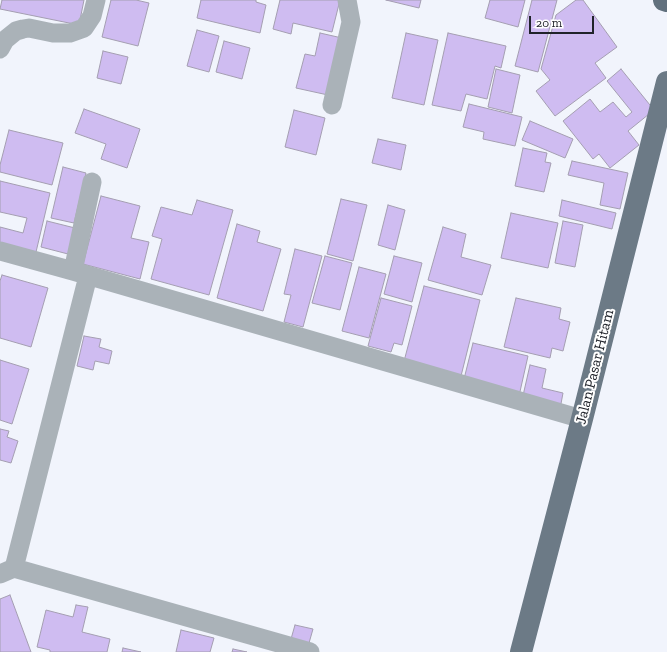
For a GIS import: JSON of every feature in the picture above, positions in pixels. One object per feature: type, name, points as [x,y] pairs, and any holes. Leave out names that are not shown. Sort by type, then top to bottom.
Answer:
[{"type":"main road","name":"Jalan Pasar Hitam","points":[[520,652],[582,419],[667,82]]},
{"type":"street","points":[[0,49],[5,40],[16,31],[23,29],[29,28],[70,33],[84,28],[92,16],[96,0]]},
{"type":"street","points":[[332,106],[351,22],[347,0]]},
{"type":"street","points":[[92,182],[81,274],[7,571],[310,652]]},
{"type":"street","points":[[0,251],[582,419]]},
{"type":"building","points":[[2,0],[84,0],[79,25],[0,9]]},
{"type":"building","points":[[111,0],[136,0],[149,3],[138,46],[102,37]]},
{"type":"building","points":[[201,0],[256,0],[256,2],[266,5],[260,33],[197,18]]},
{"type":"building","points":[[280,0],[340,0],[332,32],[293,23],[291,34],[273,29]]},
{"type":"building","points":[[386,0],[421,0],[419,8]]},
{"type":"building","points":[[490,0],[525,0],[518,27],[485,18]]},
{"type":"building","points":[[532,0],[557,0],[538,72],[515,66]]},
{"type":"building","points":[[576,0],[583,0],[617,47],[595,63],[606,78],[555,116],[536,91],[550,80],[541,69],[556,15]]},
{"type":"building","points":[[197,30],[219,36],[209,72],[187,66]]},
{"type":"building","points":[[320,33],[342,38],[328,95],[296,88],[305,54],[315,56]]},
{"type":"building","points":[[406,33],[438,40],[424,105],[392,98]]},
{"type":"building","points":[[448,33],[506,46],[501,68],[495,66],[487,99],[466,94],[461,111],[432,105]]},
{"type":"building","points":[[224,41],[250,48],[242,79],[216,72]]},
{"type":"building","points":[[103,51],[128,57],[121,84],[97,78]]},
{"type":"building","points":[[496,69],[520,75],[512,113],[488,107]]},
{"type":"building","points":[[621,69],[654,110],[628,131],[639,145],[610,168],[599,154],[593,159],[563,121],[590,99],[600,112],[613,102],[626,117],[632,112],[607,81]]},
{"type":"building","points":[[469,104],[522,117],[515,146],[483,139],[484,132],[463,127]]},
{"type":"building","points":[[84,109],[140,129],[127,168],[101,159],[106,144],[75,133]]},
{"type":"building","points":[[294,110],[325,118],[316,155],[285,147]]},
{"type":"building","points":[[530,121],[573,139],[565,158],[522,140]]},
{"type":"building","points":[[9,130],[63,143],[52,185],[0,172],[0,165]]},
{"type":"building","points":[[378,139],[406,145],[401,170],[372,163]]},
{"type":"building","points":[[523,148],[547,153],[545,162],[551,163],[544,192],[515,186]]},
{"type":"building","points":[[572,161],[628,173],[620,209],[600,205],[604,183],[568,175]]},
{"type":"building","points":[[63,167],[86,173],[74,223],[51,218]]},
{"type":"building","points":[[0,181],[50,193],[36,252],[0,243],[0,227],[23,233],[27,218],[0,212]]},
{"type":"building","points":[[101,196],[140,206],[131,238],[149,242],[140,279],[83,264]]},
{"type":"building","points":[[341,199],[367,205],[353,261],[327,254]]},
{"type":"building","points":[[197,200],[233,210],[209,295],[151,279],[162,239],[152,236],[161,207],[192,215]]},
{"type":"building","points":[[562,200],[616,213],[612,229],[559,216]]},
{"type":"building","points":[[388,205],[405,210],[395,250],[378,245]]},
{"type":"building","points":[[511,213],[558,223],[548,268],[501,258]]},
{"type":"building","points":[[47,221],[75,228],[68,254],[41,247]]},
{"type":"building","points":[[563,221],[583,225],[575,267],[555,263]]},
{"type":"building","points":[[237,224],[260,231],[257,242],[281,249],[263,311],[217,298]]},
{"type":"building","points":[[443,227],[466,234],[461,257],[491,265],[482,295],[428,280]]},
{"type":"building","points":[[295,249],[322,256],[303,327],[284,322],[291,295],[284,294]]},
{"type":"building","points":[[325,256],[352,263],[340,310],[312,303]]},
{"type":"building","points":[[394,256],[422,263],[412,302],[384,294]]},
{"type":"building","points":[[359,267],[386,274],[369,338],[342,331]]},
{"type":"building","points":[[2,275],[48,288],[31,347],[0,338],[0,281]]},
{"type":"building","points":[[424,286],[480,300],[460,380],[403,365]]},
{"type":"building","points":[[381,298],[412,306],[402,345],[394,343],[391,352],[368,346]]},
{"type":"building","points":[[516,298],[561,308],[559,319],[570,322],[563,351],[552,348],[550,358],[504,347]]},
{"type":"building","points":[[84,336],[101,339],[99,347],[112,351],[109,364],[95,361],[93,370],[77,366]]},
{"type":"building","points":[[473,343],[528,356],[519,396],[463,383]]},
{"type":"building","points":[[0,360],[29,369],[12,424],[0,420]]},
{"type":"building","points":[[530,365],[546,369],[542,388],[563,393],[560,409],[522,400]]},
{"type":"building","points":[[0,429],[9,431],[7,437],[18,441],[11,463],[0,460]]},
{"type":"building","points":[[10,595],[31,652],[0,652],[0,599]]},
{"type":"building","points":[[76,605],[88,607],[82,632],[110,639],[107,652],[50,652],[50,650],[37,647],[46,610],[73,617]]},
{"type":"building","points":[[295,625],[313,629],[309,643],[291,639]]},
{"type":"building","points":[[181,630],[214,638],[210,652],[176,652]]},
{"type":"building","points":[[123,648],[141,652],[122,652]]},
{"type":"building","points":[[233,649],[247,652],[232,652]]}]
